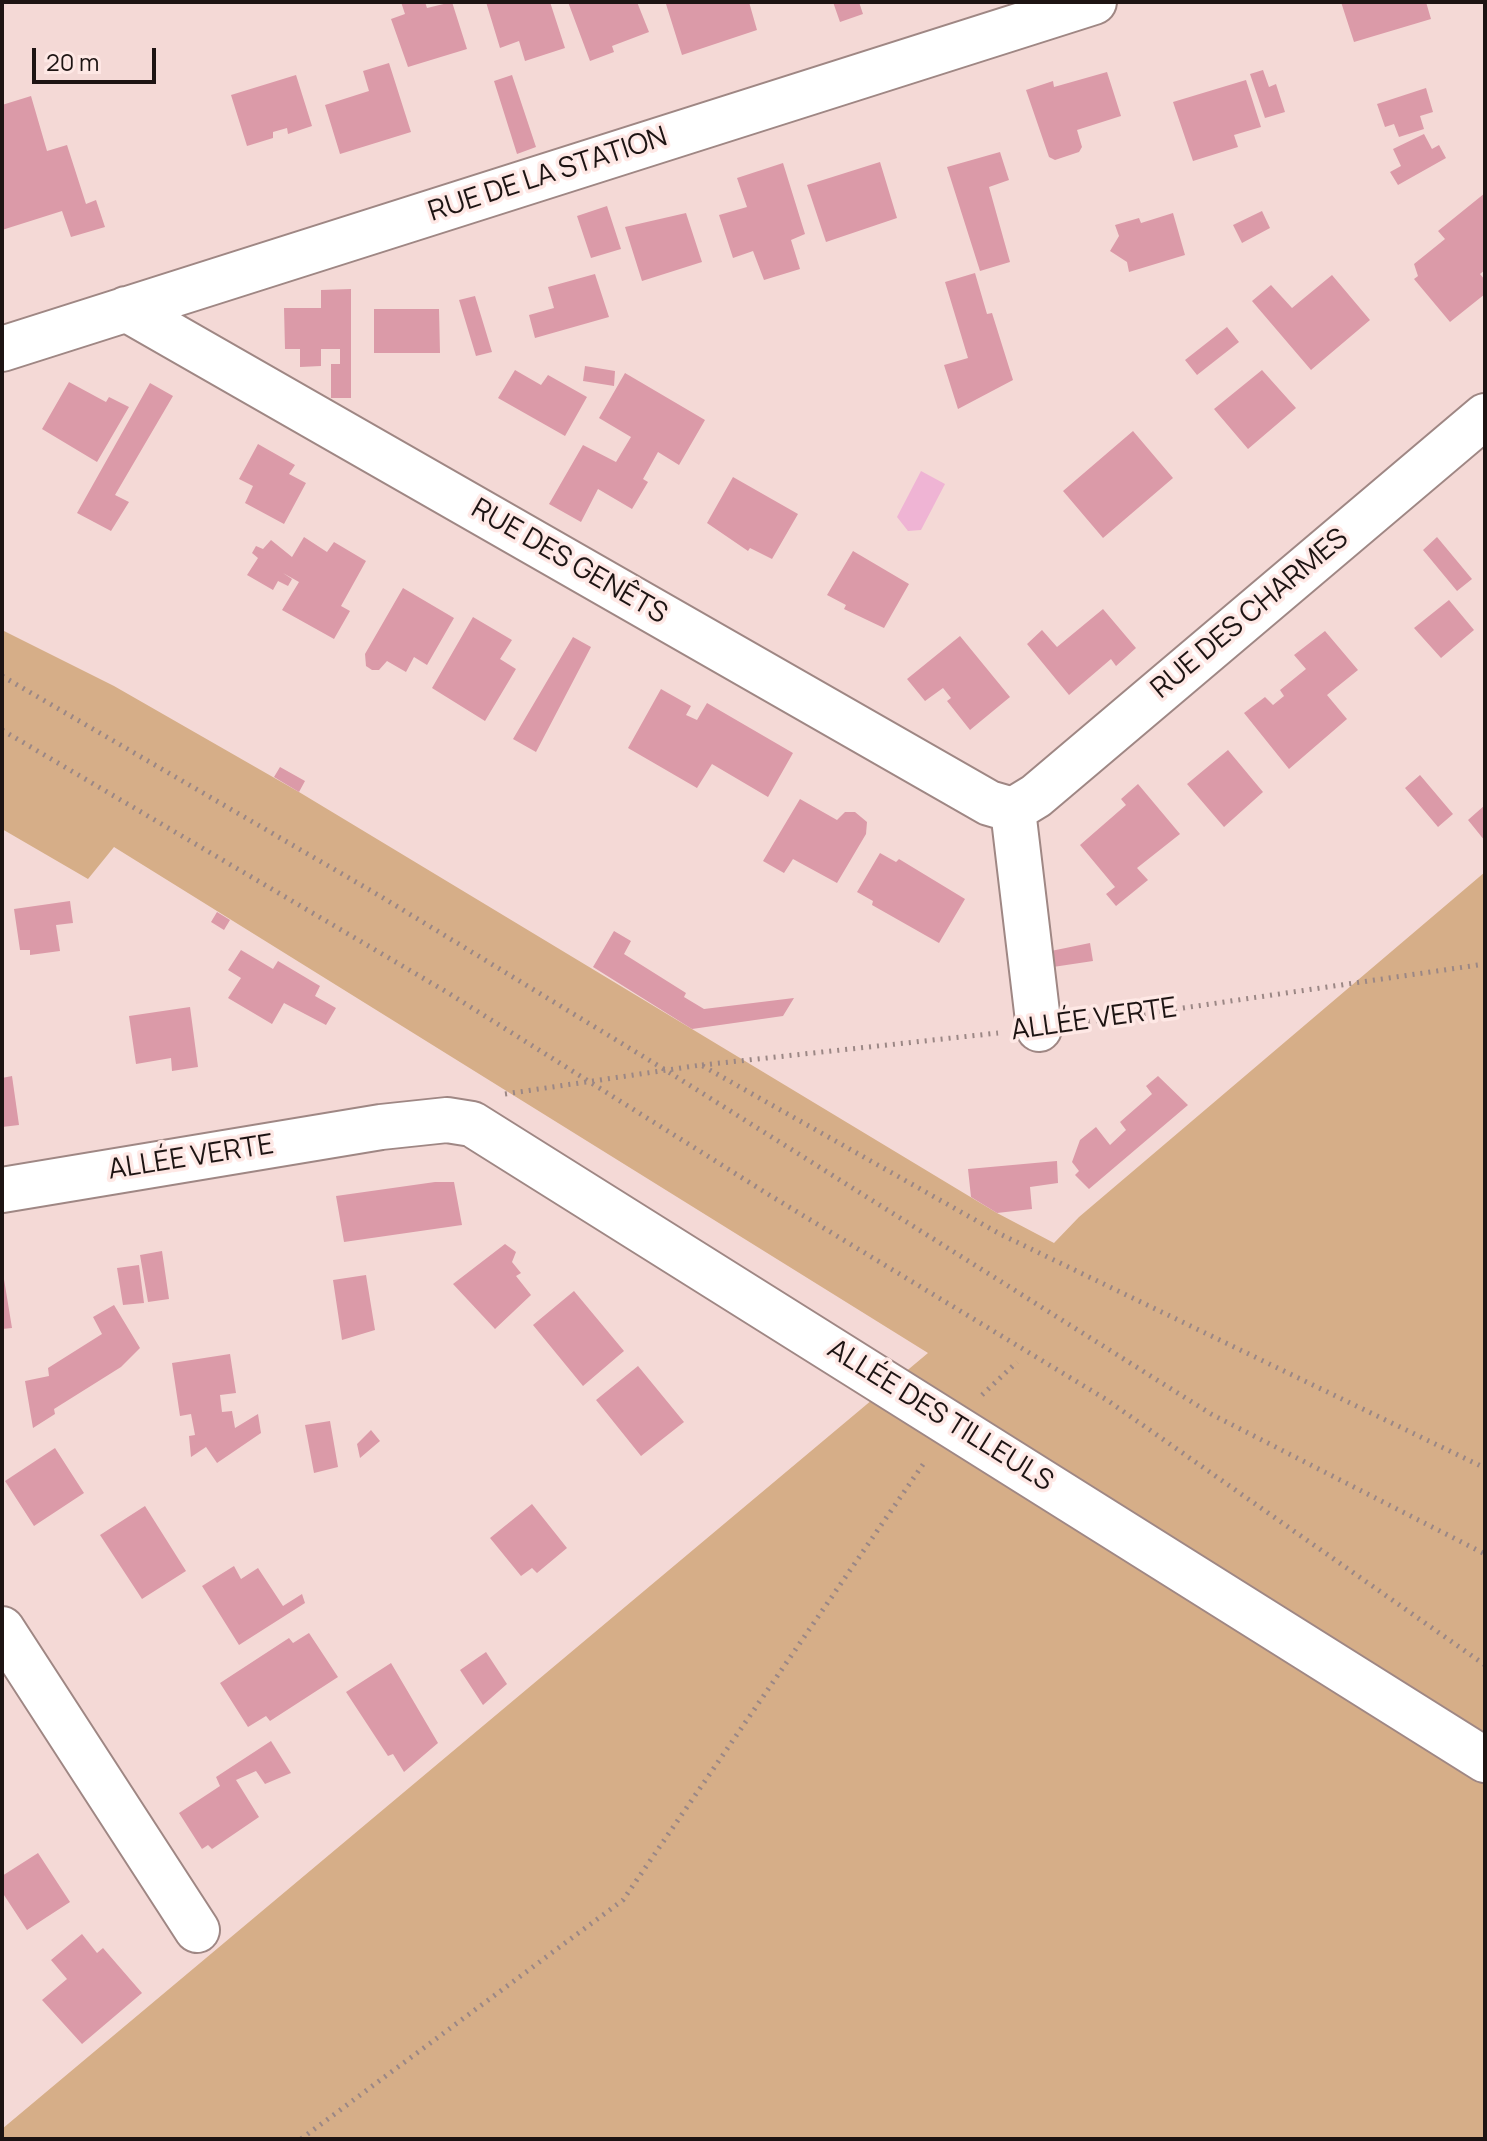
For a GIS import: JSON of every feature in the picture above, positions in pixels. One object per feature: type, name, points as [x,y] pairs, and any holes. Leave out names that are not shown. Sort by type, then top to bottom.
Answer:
[{"type":"street","name":"RUE DE LA STATION","points":[[2,349],[1094,2]]},
{"type":"street","name":"RUE DES GENÊTS","points":[[126,309],[989,803],[1013,810]]},
{"type":"street","name":"RUE DES CHARMES","points":[[1013,810],[1048,786],[1485,416]]},
{"type":"street","points":[[1013,810],[1039,1029]]},
{"type":"street","name":"ALLÉE DES TILLEULS","points":[[381,1127],[460,1121],[485,1129],[1485,1760]]},
{"type":"street","name":"ALLÉE VERTE","points":[[2,1190],[381,1127]]},
{"type":"street","points":[[2,1629],[197,1930]]},
{"type":"path","points":[[2,676],[354,880],[667,1071],[1211,1414],[1485,1554]]},
{"type":"path","points":[[2,730],[423,978],[1107,1400],[1485,1665]]},
{"type":"path","name":"ALLÉE VERTE","points":[[460,1121],[476,1099],[586,1080],[1039,1029],[1485,964]]},
{"type":"path","points":[[701,1065],[1000,1234],[1485,1468]]},
{"type":"path","points":[[301,2139],[623,1900],[952,1424],[1017,1362]]},
{"type":"shaded area","points":[[921,471],[945,484],[921,530],[908,531],[897,517]]},
{"type":"shaded area","points":[[2,630],[114,686],[299,792],[997,1213],[1054,1243],[1079,1217],[1485,872],[1485,2139],[2,2139],[2,2129],[928,1353],[114,847],[88,879],[2,829]]},
{"type":"building","points":[[401,2],[425,2],[427,8],[452,2],[467,49],[408,67],[391,19],[405,14]]},
{"type":"building","points":[[486,2],[550,2],[565,48],[525,61],[519,41],[500,48]]},
{"type":"building","points":[[568,2],[637,2],[649,32],[612,46],[614,52],[590,61]]},
{"type":"building","points":[[749,2],[757,30],[682,55],[666,4]]},
{"type":"building","points":[[833,2],[859,2],[863,14],[840,22]]},
{"type":"building","points":[[1341,2],[1426,2],[1431,19],[1354,42]]},
{"type":"building","points":[[389,63],[411,132],[340,154],[325,105],[369,91],[363,71]]},
{"type":"building","points":[[1263,70],[1269,87],[1276,84],[1285,112],[1265,118],[1250,74]]},
{"type":"building","points":[[1107,72],[1121,116],[1077,130],[1082,147],[1079,152],[1055,160],[1049,157],[1026,90],[1053,81],[1054,87]]},
{"type":"building","points":[[296,75],[312,126],[288,134],[287,128],[273,132],[273,138],[247,146],[231,95]]},
{"type":"building","points":[[512,75],[536,147],[517,154],[494,81]]},
{"type":"building","points":[[1246,80],[1261,127],[1234,135],[1238,147],[1193,161],[1173,102]]},
{"type":"building","points":[[1426,88],[1433,112],[1420,116],[1424,129],[1399,137],[1394,124],[1385,127],[1377,104]]},
{"type":"building","points":[[31,96],[47,151],[67,145],[86,204],[96,200],[105,227],[71,237],[62,211],[2,230],[2,105]]},
{"type":"building","points":[[1424,134],[1432,149],[1439,145],[1446,158],[1398,185],[1390,172],[1401,166],[1393,149]]},
{"type":"building","points":[[1000,152],[1009,180],[989,187],[1010,262],[980,271],[947,167]]},
{"type":"building","points":[[880,162],[897,218],[826,242],[807,185]]},
{"type":"building","points":[[783,163],[805,234],[791,240],[800,269],[764,280],[753,251],[733,258],[719,215],[747,207],[737,178]]},
{"type":"building","points":[[1485,193],[1485,270],[1480,274],[1485,280],[1485,294],[1450,322],[1414,279],[1418,276],[1414,264],[1445,239],[1438,231]]},
{"type":"building","points":[[607,206],[621,249],[591,258],[577,216]]},
{"type":"building","points":[[1262,211],[1270,228],[1242,243],[1233,225]]},
{"type":"building","points":[[686,213],[702,262],[642,281],[625,227]]},
{"type":"building","points":[[1173,213],[1185,255],[1129,272],[1127,262],[1110,251],[1119,236],[1115,225],[1139,218],[1141,223]]},
{"type":"building","points":[[975,273],[987,314],[992,313],[1013,380],[958,409],[944,365],[968,358],[945,282]]},
{"type":"building","points":[[595,274],[609,317],[535,338],[529,315],[554,308],[548,287]]},
{"type":"building","points":[[1332,275],[1370,320],[1311,370],[1252,301],[1271,285],[1292,308]]},
{"type":"building","points":[[351,289],[351,398],[331,398],[331,364],[340,364],[340,349],[321,349],[321,366],[300,367],[300,349],[285,349],[284,308],[321,308],[321,290]]},
{"type":"building","points":[[475,296],[492,352],[476,356],[459,300]]},
{"type":"building","points":[[374,309],[439,309],[440,353],[374,353]]},
{"type":"building","points":[[1227,327],[1239,342],[1197,375],[1185,360]]},
{"type":"building","points":[[585,366],[615,371],[614,386],[583,381]]},
{"type":"building","points":[[515,370],[541,385],[548,375],[587,397],[565,436],[498,398]]},
{"type":"building","points":[[1262,370],[1296,408],[1248,449],[1214,409]]},
{"type":"building","points":[[625,373],[705,420],[679,465],[658,452],[643,479],[648,482],[632,509],[598,489],[581,522],[549,504],[583,445],[616,462],[631,437],[599,418]]},
{"type":"building","points":[[69,382],[106,402],[109,397],[129,407],[97,462],[42,429]]},
{"type":"building","points":[[150,383],[173,396],[115,495],[129,502],[111,531],[77,513]]},
{"type":"building","points":[[1133,431],[1173,478],[1103,538],[1063,491]]},
{"type":"building","points":[[258,444],[295,465],[289,474],[306,483],[284,524],[245,503],[253,486],[239,479]]},
{"type":"building","points":[[733,477],[798,514],[772,559],[750,548],[748,551],[707,523]]},
{"type":"building","points":[[304,537],[327,552],[334,542],[366,561],[341,606],[350,611],[334,639],[282,610],[299,582],[283,573],[292,579],[288,586],[278,581],[273,590],[247,575],[258,558],[252,553],[256,546],[263,549],[271,540],[292,557]]},
{"type":"building","points":[[1437,537],[1472,579],[1457,591],[1423,550]]},
{"type":"building","points":[[853,551],[909,584],[884,628],[844,609],[846,605],[827,595]]},
{"type":"building","points":[[403,588],[454,618],[427,665],[414,657],[406,672],[387,661],[379,670],[372,670],[366,666],[365,654]]},
{"type":"building","points":[[1449,600],[1474,630],[1441,658],[1414,628]]},
{"type":"building","points":[[1103,609],[1136,648],[1116,666],[1111,659],[1069,695],[1027,644],[1042,630],[1057,647]]},
{"type":"building","points":[[473,617],[512,640],[500,659],[516,669],[485,721],[432,688]]},
{"type":"building","points":[[1325,631],[1358,670],[1327,695],[1347,719],[1289,769],[1244,713],[1265,697],[1273,705],[1284,696],[1280,690],[1306,669],[1294,655]]},
{"type":"building","points":[[960,636],[1010,697],[970,730],[947,701],[951,698],[943,688],[925,701],[907,679]]},
{"type":"building","points":[[573,637],[591,647],[536,752],[513,739]]},
{"type":"building","points":[[661,689],[691,706],[686,715],[697,720],[707,703],[793,753],[768,797],[712,764],[697,788],[628,748]]},
{"type":"building","points":[[1228,750],[1263,792],[1224,827],[1187,784]]},
{"type":"building","points":[[280,767],[305,781],[299,792],[274,777]]},
{"type":"building","points":[[1420,775],[1453,814],[1438,827],[1405,788]]},
{"type":"building","points":[[1138,784],[1180,834],[1137,868],[1148,880],[1116,906],[1106,894],[1115,887],[1080,845],[1126,805],[1121,799]]},
{"type":"building","points":[[800,799],[837,820],[845,812],[855,812],[867,822],[866,834],[837,883],[793,859],[784,873],[763,861]]},
{"type":"building","points":[[1485,805],[1485,841],[1468,820]]},
{"type":"building","points":[[880,853],[896,862],[899,859],[965,899],[939,943],[872,905],[873,901],[857,892]]},
{"type":"building","points":[[70,901],[73,923],[56,925],[60,951],[30,955],[30,950],[20,950],[14,909]]},
{"type":"building","points":[[217,912],[230,920],[224,930],[211,922]]},
{"type":"building","points":[[614,931],[631,941],[624,954],[686,993],[684,997],[704,1009],[794,998],[783,1016],[692,1029],[593,967]]},
{"type":"building","points":[[1090,943],[1093,961],[1053,967],[1051,951]]},
{"type":"building","points":[[241,950],[273,969],[278,961],[320,986],[315,996],[336,1008],[326,1025],[284,1003],[272,1024],[228,998],[241,978],[228,970]]},
{"type":"building","points":[[190,1007],[198,1067],[172,1071],[171,1058],[136,1064],[129,1016]]},
{"type":"building","points":[[12,1076],[19,1125],[2,1127],[2,1078]]},
{"type":"building","points":[[1158,1076],[1188,1105],[1089,1189],[1075,1175],[1079,1171],[1072,1162],[1080,1140],[1096,1127],[1110,1145],[1126,1130],[1120,1122],[1152,1094],[1146,1086]]},
{"type":"building","points":[[1057,1161],[1058,1183],[1030,1187],[1032,1209],[997,1213],[971,1197],[968,1169]]},
{"type":"building","points":[[454,1182],[462,1225],[344,1242],[336,1196]]},
{"type":"building","points":[[505,1244],[516,1252],[512,1262],[521,1273],[516,1276],[531,1295],[495,1329],[453,1284]]},
{"type":"building","points":[[162,1251],[169,1299],[148,1302],[140,1255]]},
{"type":"building","points":[[139,1265],[144,1303],[123,1305],[117,1268]]},
{"type":"building","points":[[2,1267],[12,1328],[2,1329]]},
{"type":"building","points":[[366,1275],[375,1330],[342,1340],[333,1280]]},
{"type":"building","points":[[574,1291],[624,1351],[583,1386],[533,1325]]},
{"type":"building","points":[[114,1305],[140,1348],[121,1367],[54,1409],[55,1414],[33,1428],[25,1381],[49,1376],[48,1368],[102,1334],[93,1317]]},
{"type":"building","points":[[230,1354],[236,1393],[220,1395],[222,1412],[232,1411],[235,1428],[258,1414],[261,1433],[217,1463],[206,1447],[191,1457],[189,1436],[195,1435],[191,1414],[180,1416],[172,1363]]},
{"type":"building","points":[[638,1366],[684,1422],[641,1456],[596,1400]]},
{"type":"building","points":[[330,1421],[338,1467],[314,1473],[305,1425]]},
{"type":"building","points":[[371,1430],[380,1441],[360,1458],[357,1444]]},
{"type":"building","points":[[55,1448],[84,1493],[34,1526],[5,1481]]},
{"type":"building","points":[[532,1504],[567,1548],[537,1573],[532,1568],[521,1576],[490,1538]]},
{"type":"building","points":[[145,1506],[186,1571],[142,1599],[100,1535]]},
{"type":"building","points":[[234,1566],[241,1579],[258,1568],[283,1606],[302,1594],[305,1603],[239,1645],[202,1586]]},
{"type":"building","points":[[309,1633],[338,1677],[270,1721],[266,1716],[248,1727],[220,1683],[289,1638],[293,1643]]},
{"type":"building","points":[[486,1652],[507,1684],[483,1705],[460,1670]]},
{"type":"building","points":[[391,1663],[438,1743],[404,1772],[393,1754],[388,1756],[346,1692]]},
{"type":"building","points":[[271,1741],[291,1773],[265,1784],[256,1771],[236,1780],[259,1817],[212,1849],[208,1845],[202,1849],[179,1813],[220,1786],[216,1777]]},
{"type":"building","points":[[38,1853],[70,1902],[27,1930],[2,1892],[2,1876]]},
{"type":"building","points":[[82,1934],[97,1953],[103,1948],[142,1993],[82,2044],[42,2000],[67,1979],[51,1960]]}]
